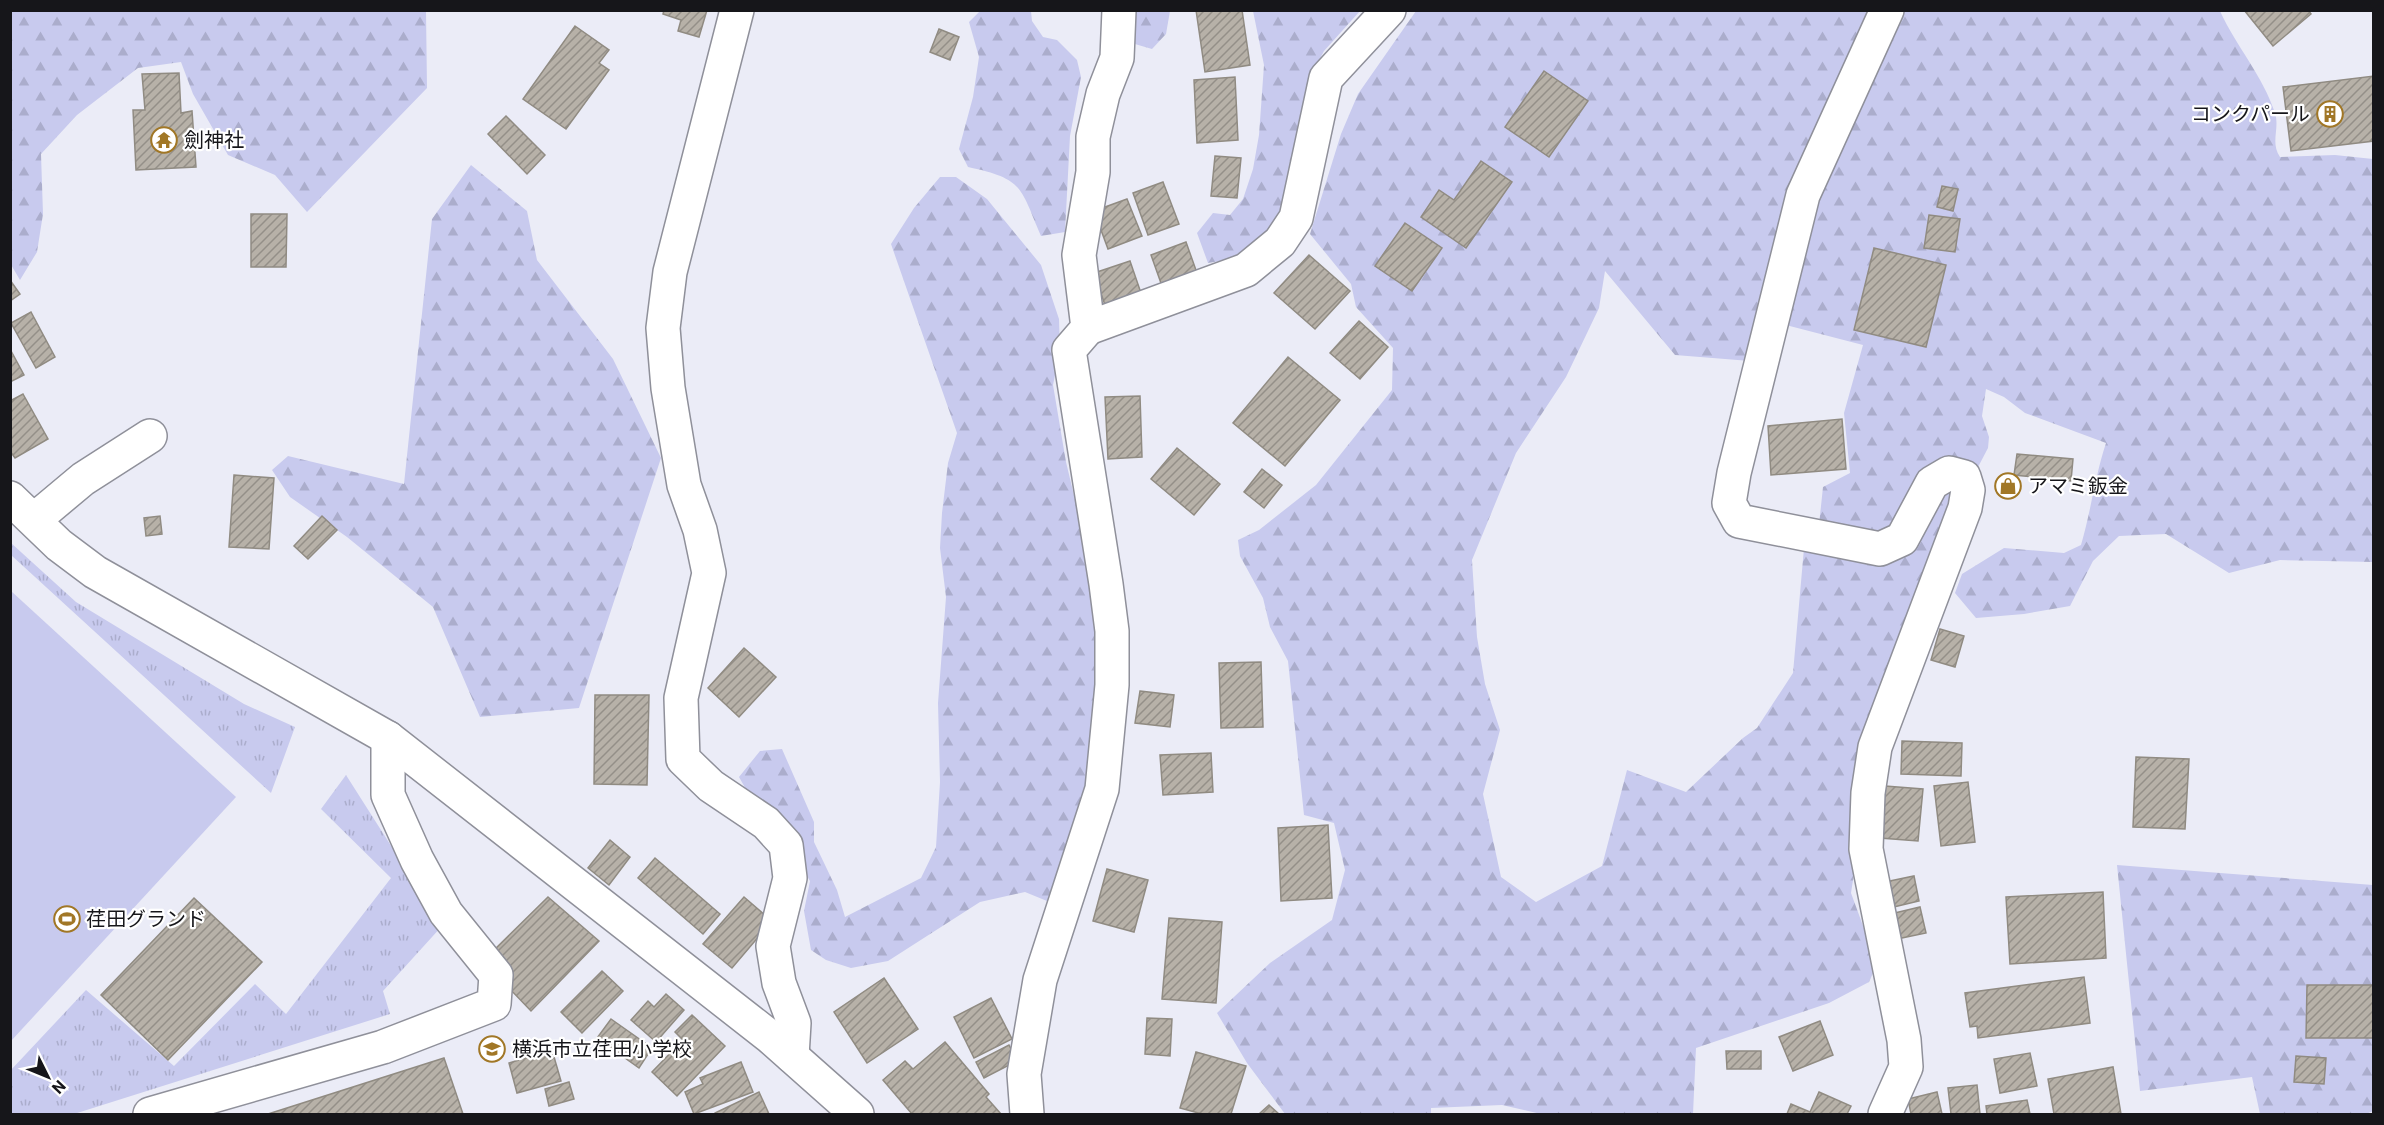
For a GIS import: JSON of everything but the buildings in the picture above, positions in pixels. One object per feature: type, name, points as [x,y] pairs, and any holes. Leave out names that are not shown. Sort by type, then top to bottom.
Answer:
[{"type":"street","points":[[737,10],[670,272],[663,328],[668,388],[684,485],[700,530],[709,573],[681,698],[683,759],[711,786],[766,823],[786,845],[790,878],[773,946],[779,983],[794,1023],[792,1056]]},
{"type":"street","points":[[1088,328],[1078,255],[1093,172],[1093,137],[1103,94],[1117,58],[1119,10]]},
{"type":"street","points":[[1027,1114],[1024,1074],[1040,980],[1102,789],[1112,685],[1112,631],[1106,584],[1069,350],[1088,328],[1246,270],[1280,242],[1296,218],[1326,78],[1389,10]]},
{"type":"street","points":[[1885,1114],[1906,1067],[1904,1040],[1866,849],[1868,793],[1875,747],[1965,508],[1968,490],[1964,477],[1949,473],[1932,483],[1902,539],[1880,549],[1739,521],[1729,503],[1734,473],[1803,195],[1887,10]]},
{"type":"street","points":[[34,520],[83,479],[150,436]]},
{"type":"street","points":[[10,498],[59,544],[104,578],[388,738],[642,934],[792,1056],[852,1113]]},
{"type":"street","points":[[150,1114],[383,1047],[494,1004],[496,975],[446,913],[417,860],[388,795],[388,738]]},
{"type":"green space","points":[[981,10],[1031,11],[1032,21],[1043,37],[1057,40],[1077,60],[1081,77],[1070,136],[1065,232],[1041,236],[1029,206],[1018,188],[1000,176],[968,167],[959,149],[973,97],[979,57],[969,22]]},
{"type":"green space","points":[[10,11],[426,11],[427,88],[307,212],[275,175],[228,155],[193,94],[181,62],[138,68],[77,115],[41,154],[43,214],[37,252],[20,280],[10,263]]},
{"type":"green space","points":[[1128,11],[1170,11],[1166,34],[1152,49],[1128,42]]},
{"type":"green space","points":[[1253,11],[1360,11],[1324,51],[1308,81],[1285,206],[1271,234],[1238,258],[1208,263],[1197,233],[1213,213],[1230,215],[1243,199],[1253,169],[1259,135],[1264,65]]},
{"type":"green space","points":[[1416,11],[1872,11],[1750,361],[1675,355],[1605,271],[1599,308],[1566,377],[1516,453],[1472,560],[1477,637],[1485,684],[1500,730],[1483,794],[1501,877],[1536,902],[1602,866],[1627,770],[1686,792],[1743,738],[1757,728],[1793,673],[1804,548],[1883,556],[1935,486],[1960,482],[1912,613],[1876,695],[1859,746],[1852,789],[1855,867],[1851,893],[1877,964],[1869,982],[1829,1003],[1696,1048],[1693,1114],[1541,1114],[1502,1105],[1431,1108],[1431,1114],[1285,1114],[1247,1063],[1217,1013],[1270,963],[1332,920],[1345,870],[1334,823],[1304,815],[1288,661],[1270,627],[1263,598],[1240,556],[1238,540],[1259,530],[1316,485],[1392,390],[1393,348],[1356,307],[1351,284],[1310,234],[1341,134],[1358,94]]},
{"type":"green space","points":[[1897,11],[2220,11],[2270,99],[2275,113],[2275,141],[2280,157],[2335,155],[2373,159],[2373,562],[2280,560],[2229,573],[2166,534],[2119,536],[2093,561],[2070,606],[2024,614],[1976,618],[1955,593],[1962,574],[2004,548],[2064,553],[2081,545],[2106,443],[2025,413],[2004,397],[1986,389],[1982,416],[1989,437],[1988,448],[1977,469],[1947,467],[1894,527],[1875,535],[1819,525],[1823,487],[1850,473],[1844,413],[1863,345],[1782,324],[1824,176]]},
{"type":"green space","points":[[471,165],[527,211],[537,260],[613,359],[661,458],[579,708],[480,717],[433,607],[347,537],[290,497],[272,470],[288,456],[404,484],[432,219]]},
{"type":"green space","points":[[940,177],[956,177],[987,199],[1041,265],[1059,319],[1060,351],[1053,385],[1066,462],[1102,612],[1091,783],[1047,901],[1025,892],[980,902],[888,961],[851,968],[826,960],[811,950],[804,911],[810,881],[784,838],[753,802],[739,777],[760,751],[782,749],[814,822],[814,842],[837,890],[845,917],[921,878],[936,847],[940,782],[938,703],[946,597],[940,548],[948,463],[957,433],[891,244],[914,208]]},
{"type":"green space","points":[[11,543],[76,602],[244,704],[295,727],[271,793],[11,555]]},
{"type":"green space","name":"荏田グランド","points":[[11,591],[236,797],[10,1041]]},
{"type":"green space","points":[[346,775],[442,926],[383,991],[390,1014],[74,1114],[11,1114],[10,1071],[86,990],[174,1066],[255,984],[286,1014],[391,878],[321,809]]},
{"type":"green space","points":[[2117,865],[2373,885],[2373,1111],[2366,1114],[2260,1114],[2252,1077],[2140,1091]]},
{"type":"place","name":"コンクパール","points":[[2330,114]]},
{"type":"place","name":"劍神社","points":[[164,140]]},
{"type":"place","name":"アマミ鈑金","points":[[2008,486]]},
{"type":"place","name":"荏田グランド","points":[[67,919]]},
{"type":"place","name":"横浜市立荏田小学校","points":[[492,1049]]}]
